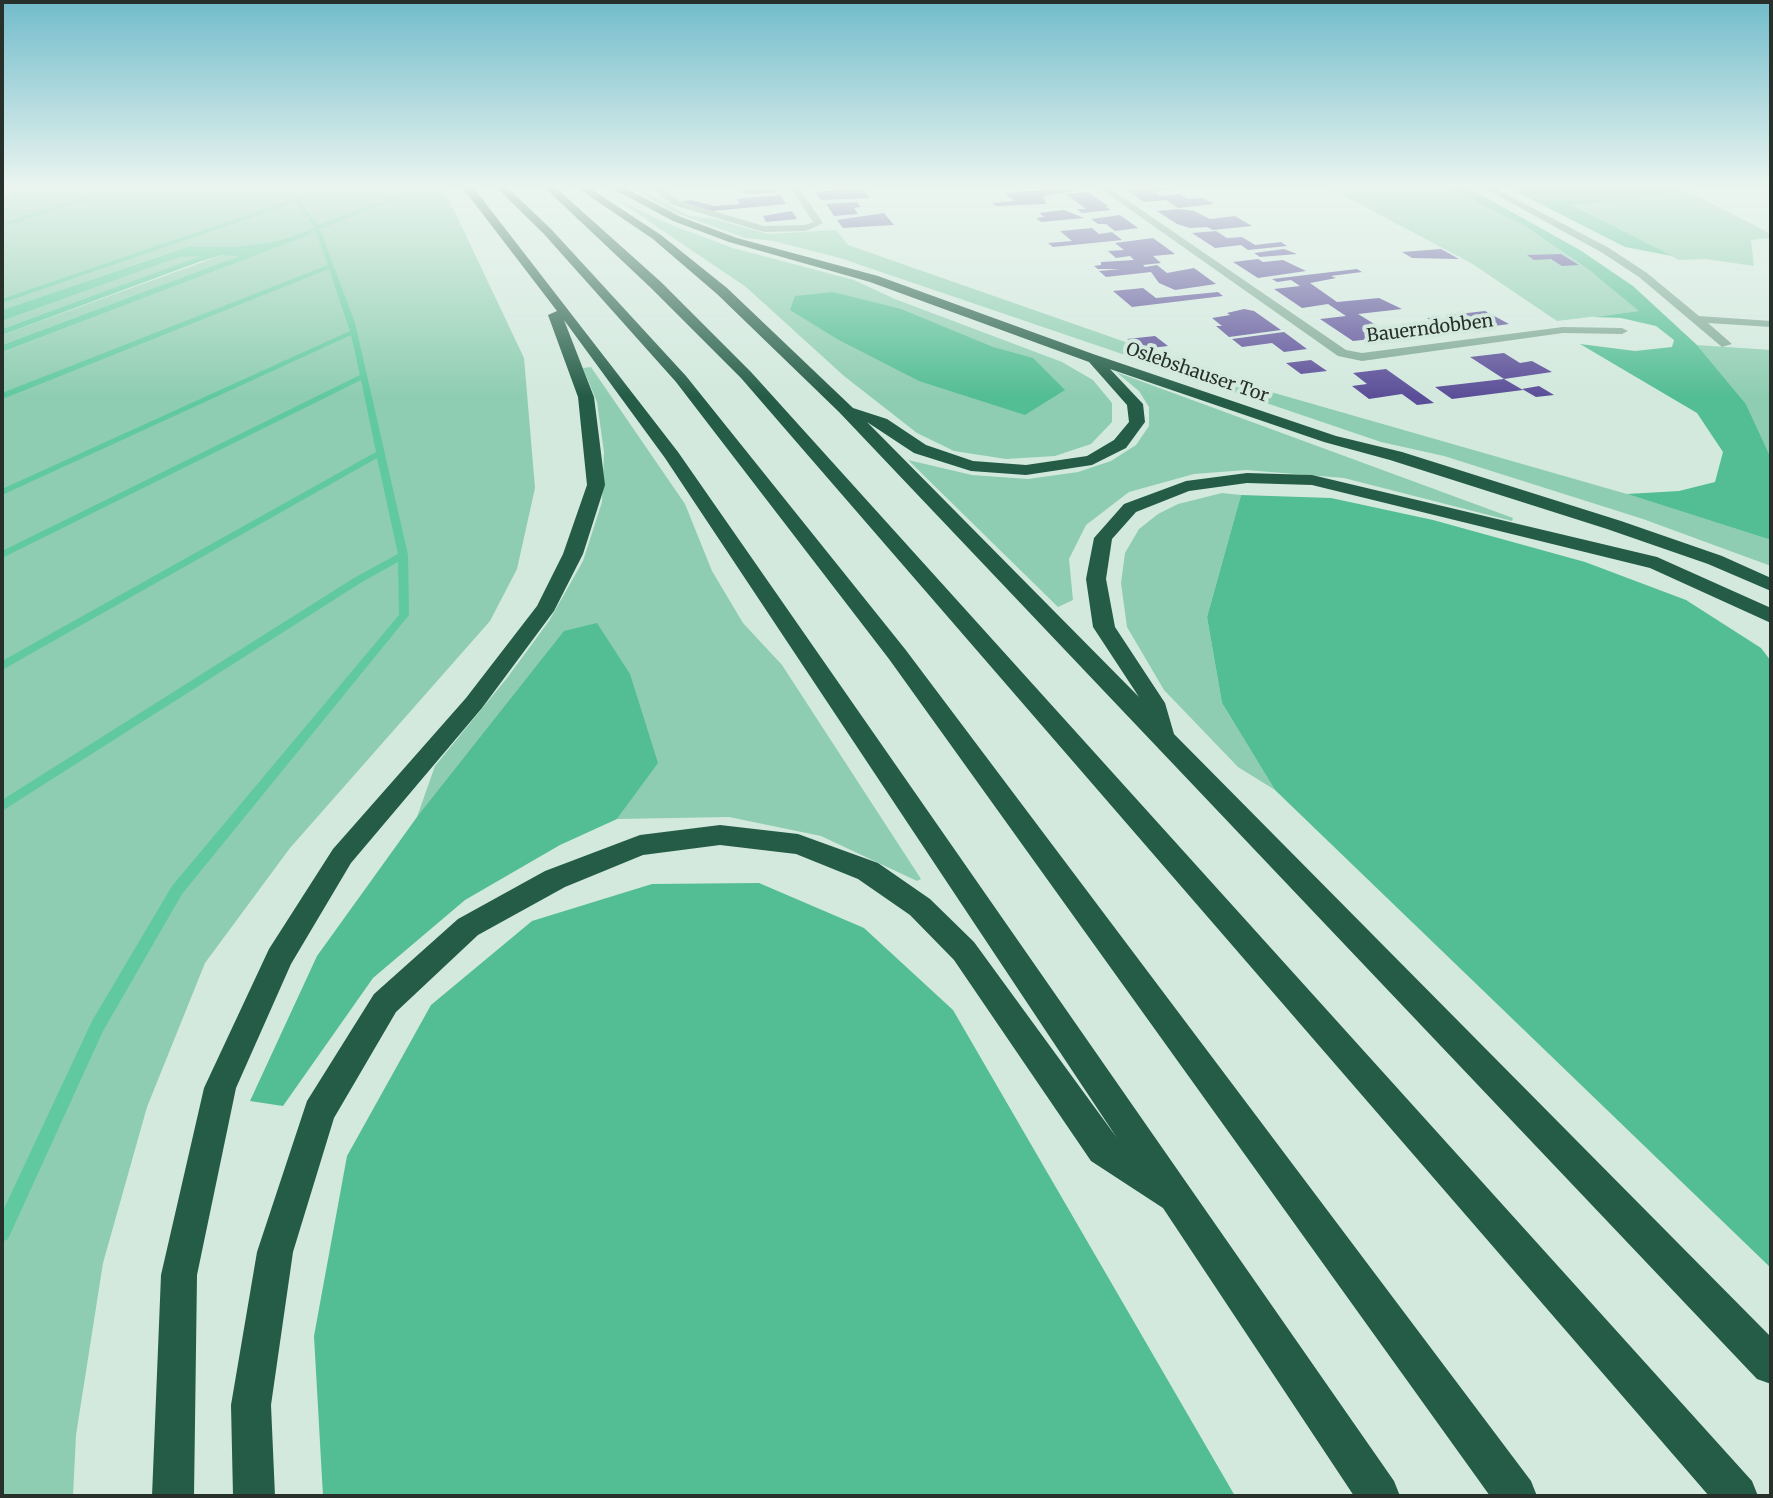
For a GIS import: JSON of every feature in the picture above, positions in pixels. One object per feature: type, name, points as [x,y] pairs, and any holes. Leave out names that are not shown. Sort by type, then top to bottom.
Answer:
[{"type":"highway","points":[[522,257],[672,456],[1379,1496]]},
{"type":"highway","points":[[570,257],[681,379],[897,654],[1516,1496]]},
{"type":"highway","points":[[625,257],[746,375],[1737,1496]]},
{"type":"highway","points":[[681,257],[722,291],[845,409],[1771,1365]]},
{"type":"highway","name":"Oslebshauser Tor","points":[[799,257],[874,279],[1088,357],[1330,439],[1396,456],[1614,525],[1715,560],[1771,585]]},
{"type":"highway","points":[[173,1496],[179,1275],[220,1088],[279,958],[342,856],[474,703],[547,607],[573,554],[596,485],[586,397],[552,306],[553,297]]},
{"type":"highway","points":[[845,409],[881,422],[920,449],[971,466],[1026,470],[1092,460],[1120,444],[1137,422],[1135,404],[1088,357]]},
{"type":"highway","points":[[1330,439],[1381,463],[1665,566],[1771,617]]},
{"type":"highway","points":[[1164,739],[1154,703],[1104,627],[1096,579],[1103,538],[1130,508],[1186,486],[1247,478],[1312,480],[1665,566]]},
{"type":"highway","points":[[254,1496],[251,1405],[275,1252],[319,1112],[385,1003],[468,927],[555,879],[640,845],[720,835],[798,844],[868,871],[920,907],[964,951],[1103,1149],[1180,1200]]},
{"type":"street","name":"Bauerndobben","points":[[1203,257],[1342,353],[1362,357],[1563,330],[1622,331]]},
{"type":"street","points":[[1614,257],[1699,319],[1726,344]]},
{"type":"street","points":[[1699,319],[1771,324]]},
{"type":"shaded area","points":[[2,257],[158,257],[2,310]]},
{"type":"shaded area","points":[[158,257],[181,257],[2,321],[2,310]]},
{"type":"shaded area","points":[[177,257],[201,257],[2,329],[2,321]]},
{"type":"shaded area","points":[[199,257],[216,257],[2,335],[2,329]]},
{"type":"shaded area","points":[[217,257],[237,257],[2,345],[2,335]]},
{"type":"shaded area","points":[[237,257],[252,257],[2,352],[2,345]]},
{"type":"shaded area","points":[[251,257],[476,257],[524,358],[535,488],[517,569],[490,621],[290,848],[205,963],[147,1107],[103,1263],[76,1435],[73,1496],[2,1496],[2,352]]},
{"type":"shaded area","points":[[702,257],[767,257],[854,280],[895,299],[1062,362],[1093,380],[1112,403],[1112,422],[1091,444],[1055,456],[1006,459],[954,451],[917,433],[844,376],[746,287]]},
{"type":"shaded area","points":[[836,257],[882,257],[1257,388],[1627,494],[1771,540],[1771,566],[1643,519],[1444,456],[1381,442]]},
{"type":"shaded area","points":[[1459,257],[1570,257],[1640,311],[1557,321]]},
{"type":"shaded area","points":[[1570,257],[1590,257],[1633,286],[1697,345],[1746,404],[1771,458],[1771,540],[1627,494],[1679,491],[1715,482],[1723,452],[1697,413],[1580,344],[1635,351],[1672,347],[1674,340],[1656,326],[1621,318],[1593,317],[1639,311]]},
{"type":"shaded area","points":[[1673,257],[1753,257],[1754,266],[1706,259],[1679,260]]},
{"type":"shaded area","points":[[833,292],[901,309],[993,347],[1033,358],[1065,390],[1025,415],[919,381],[837,339],[790,310],[795,296]]},
{"type":"shaded area","points":[[1697,345],[1771,350],[1771,458],[1746,404]]},
{"type":"shaded area","points":[[591,367],[685,504],[712,571],[743,623],[782,665],[921,879],[917,881],[821,836],[729,817],[617,819],[658,762],[417,817],[435,766],[549,621],[583,561],[602,502],[604,452],[597,402],[583,368]]},
{"type":"shaded area","points":[[1116,372],[1513,518],[1512,521],[1344,478],[1246,470],[1194,474],[1129,492],[1086,525],[1069,559],[1073,600],[1058,607],[908,460],[972,475],[1028,479],[1078,472],[1111,461],[1136,445],[1149,426],[1149,407],[1139,391]]},
{"type":"shaded area","points":[[1222,493],[1241,495],[1207,617],[1222,703],[1275,790],[1238,767],[1164,690],[1127,627],[1121,583],[1125,553],[1139,529],[1178,504]]},
{"type":"shaded area","points":[[1241,495],[1331,498],[1433,520],[1585,562],[1686,600],[1761,648],[1771,661],[1771,1268],[1275,790],[1222,703],[1207,617]]},
{"type":"shaded area","points":[[597,623],[630,674],[658,763],[617,819],[560,845],[465,900],[373,978],[283,1106],[250,1101],[317,956],[417,817],[564,631]]},
{"type":"shaded area","points":[[759,883],[864,928],[953,1010],[1235,1496],[323,1496],[314,1336],[347,1156],[431,1005],[532,921],[652,884]]},
{"type":"building","points":[[1131,257],[1154,257],[1161,263],[1143,265],[1157,265],[1167,273],[1194,268],[1216,284],[1175,290],[1159,283],[1151,272],[1106,277],[1099,271],[1120,269],[1098,269],[1094,266],[1101,265],[1101,262],[1134,260]]},
{"type":"building","points":[[1410,257],[1459,259],[1412,258]]},
{"type":"building","points":[[1530,257],[1566,257],[1579,265],[1562,266],[1551,259],[1534,260]]},
{"type":"building","points":[[1258,259],[1263,262],[1283,260],[1306,271],[1258,278],[1233,262]]},
{"type":"building","points":[[1357,269],[1362,272],[1331,276],[1336,278],[1310,283],[1337,302],[1379,298],[1402,309],[1358,314],[1381,328],[1368,330],[1380,338],[1353,341],[1320,319],[1346,316],[1328,304],[1302,308],[1274,289],[1300,286],[1291,280],[1277,282],[1272,279]]},
{"type":"building","points":[[1143,288],[1156,298],[1218,292],[1223,296],[1132,307],[1113,291]]},
{"type":"building","points":[[1244,309],[1254,311],[1281,330],[1229,337],[1212,318]]},
{"type":"building","points":[[1485,311],[1509,324],[1473,329],[1450,315]]},
{"type":"building","points":[[1438,317],[1458,328],[1446,329],[1427,318]]},
{"type":"building","points":[[1407,326],[1426,338],[1394,342],[1385,337],[1404,334],[1394,328]]},
{"type":"building","points":[[1284,332],[1307,349],[1284,352],[1272,343],[1242,347],[1232,339]]},
{"type":"building","points":[[1155,336],[1168,346],[1151,348],[1127,339]]},
{"type":"building","points":[[1504,353],[1520,363],[1532,361],[1552,372],[1504,379],[1470,357]]},
{"type":"building","points":[[1311,360],[1327,371],[1301,374],[1286,363]]},
{"type":"building","points":[[1386,369],[1434,403],[1417,405],[1402,394],[1369,399],[1352,386],[1367,384],[1353,373]]},
{"type":"building","points":[[1504,379],[1523,390],[1452,399],[1435,387]]},
{"type":"building","points":[[1539,386],[1554,395],[1536,397],[1522,389]]},
{"type":"waterway","points":[[2,301],[131,257]]},
{"type":"waterway","points":[[328,257],[331,266]]},
{"type":"waterway","points":[[2,396],[331,266]]},
{"type":"waterway","points":[[331,266],[352,323],[403,555]]},
{"type":"waterway","points":[[2,492],[353,332]]},
{"type":"waterway","points":[[2,555],[363,376]]},
{"type":"waterway","points":[[2,666],[380,453]]},
{"type":"waterway","points":[[2,806],[358,580],[403,555]]},
{"type":"waterway","points":[[2,1233],[97,1026],[177,890],[404,615],[403,555]]}]
